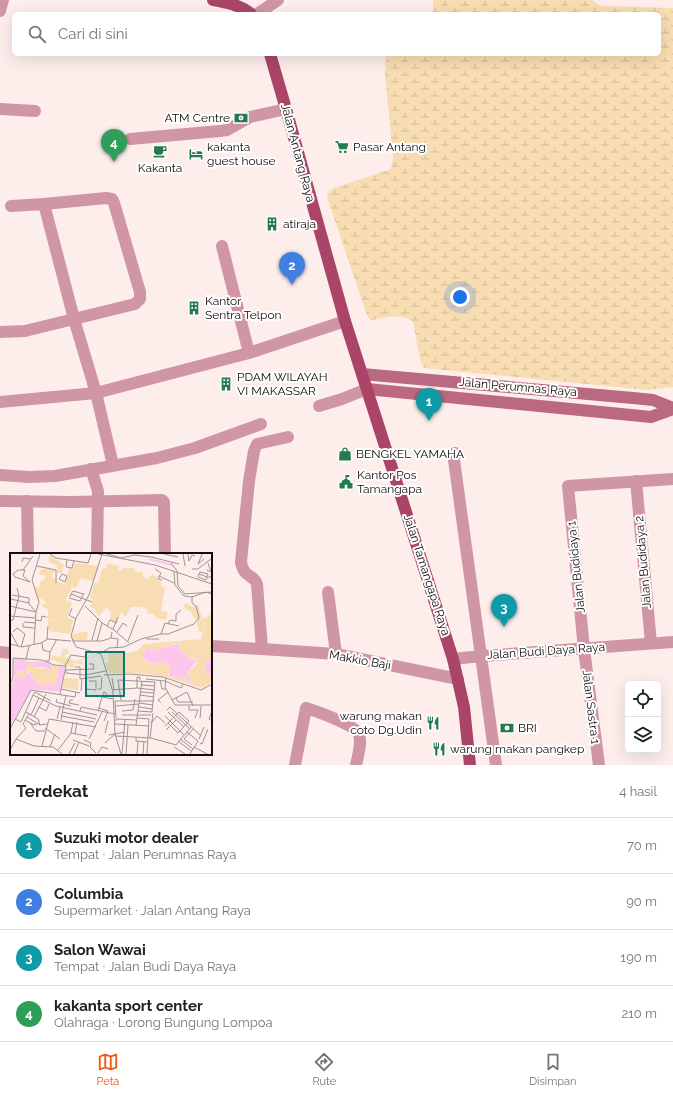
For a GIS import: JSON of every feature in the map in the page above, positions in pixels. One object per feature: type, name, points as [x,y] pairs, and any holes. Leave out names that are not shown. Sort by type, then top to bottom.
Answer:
[{"type":"main road","points":[[213,0],[237,6],[249,12]]},
{"type":"main road","name":"Jalan Antang Raya","points":[[271,56],[345,322],[367,389]]},
{"type":"main road","name":"Jalan Tamangapa Raya","points":[[367,389],[453,659],[464,707],[470,765]]},
{"type":"street","points":[[0,11],[3,0]]},
{"type":"street","points":[[260,12],[278,0]]},
{"type":"street","points":[[0,109],[35,111]]},
{"type":"street","points":[[130,139],[228,130],[250,117],[286,109]]},
{"type":"street","points":[[0,332],[25,331],[135,304],[140,299],[140,292],[112,199],[106,198],[11,206]]},
{"type":"street","points":[[44,204],[74,319],[96,393],[113,465]]},
{"type":"street","points":[[222,246],[249,353]]},
{"type":"street","points":[[0,402],[96,393],[249,353],[345,322]]},
{"type":"street","name":"Jalan Perumnas Raya","points":[[362,374],[652,400],[673,409]]},
{"type":"street","points":[[319,406],[367,389]]},
{"type":"street","name":"Jalan Perumnas Raya","points":[[367,389],[651,417],[673,409]]},
{"type":"street","points":[[0,475],[29,477],[92,473],[113,465],[157,458],[195,448],[261,424]]},
{"type":"street","points":[[262,649],[257,584],[254,579],[246,575],[241,562],[249,481],[254,451],[257,444],[288,437]]},
{"type":"street","points":[[453,659],[482,656],[454,460],[455,453]]},
{"type":"street","points":[[92,473],[98,496],[97,553]]},
{"type":"street","points":[[636,481],[673,479]]},
{"type":"street","name":"Jalan Budidaya 1","points":[[584,649],[568,486],[636,481]]},
{"type":"street","name":"Jalan Budidaya 2","points":[[636,481],[651,643]]},
{"type":"street","points":[[0,501],[27,501],[98,496],[163,500],[165,553]]},
{"type":"street","points":[[27,501],[28,553]]},
{"type":"street","points":[[328,592],[336,654]]},
{"type":"street","name":"Jalan Budi Daya Raya","points":[[496,765],[482,656],[673,642]]},
{"type":"street","name":"Makkio Baji","points":[[212,646],[336,654],[458,679]]},
{"type":"street","name":"Jalan Sastra 1","points":[[584,649],[599,765]]},
{"type":"street","points":[[0,652],[10,653]]},
{"type":"street","points":[[295,765],[306,708],[321,713],[352,727],[357,731],[360,738],[356,765]]},
{"type":"green space","points":[[433,0],[592,0],[599,5],[604,6],[673,8],[673,387],[647,390],[424,368],[421,363],[413,322],[399,316],[371,320],[367,315],[327,197],[328,192],[334,188],[391,169],[393,157],[385,75],[386,56],[661,56],[661,12],[433,12]]},
{"type":"place","name":"ATM Centre","points":[[241,118]]},
{"type":"place","name":"Pasar Antang","points":[[342,147]]},
{"type":"place","name":"Kakanta","points":[[160,151]]},
{"type":"place","name":"kakanta guest house","points":[[196,154]]},
{"type":"place","name":"kakanta sport center","points":[[114,162]]},
{"type":"place","name":"atiraja","points":[[272,224]]},
{"type":"place","name":"Columbia","points":[[292,285]]},
{"type":"place","name":"Kantor Sentra Telpon","points":[[194,308]]},
{"type":"place","name":"PDAM WILAYAH VI MAKASSAR","points":[[226,384]]},
{"type":"place","name":"Suzuki motor dealer","points":[[429,421]]},
{"type":"place","name":"BENGKEL YAMAHA","points":[[345,454]]},
{"type":"place","name":"Kantor Pos Tamangapa","points":[[346,482]]},
{"type":"place","name":"Salon Wawai","points":[[504,627]]},
{"type":"place","name":"warung makan coto Dg.Udin","points":[[433,723]]},
{"type":"place","name":"BRI","points":[[507,728]]},
{"type":"place","name":"warung makan pangkep","points":[[439,749]]}]
